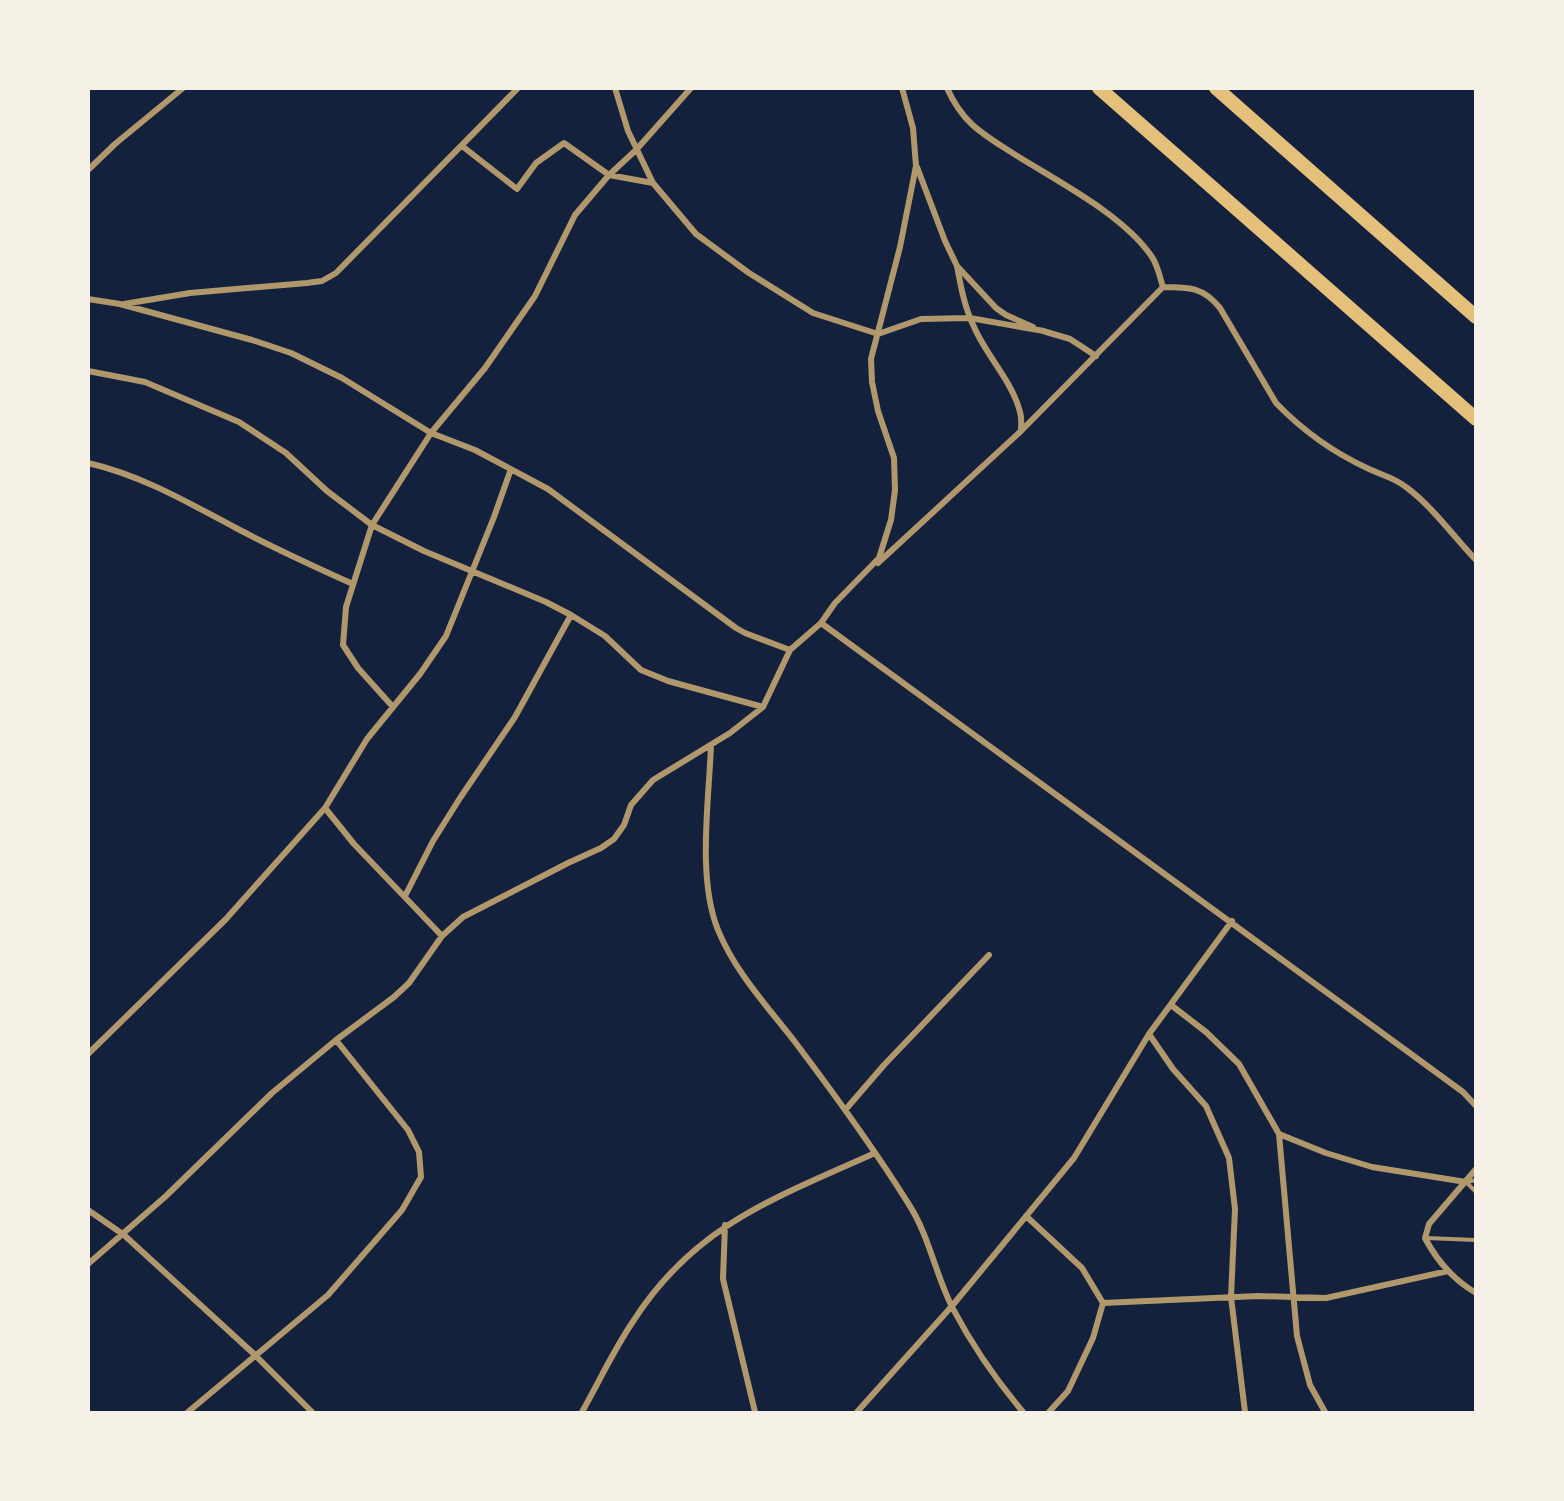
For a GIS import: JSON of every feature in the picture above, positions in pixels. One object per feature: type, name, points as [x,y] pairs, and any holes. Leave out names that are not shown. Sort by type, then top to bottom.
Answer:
[{"type":"highway","points":[[1099,88],[1476,419]]},
{"type":"highway","points":[[1216,88],[1476,317]]},
{"type":"street","points":[[88,170],[183,88]]},
{"type":"street","points":[[120,304],[190,293],[322,281],[336,273],[518,88]]},
{"type":"street","points":[[615,88],[628,131],[653,183],[696,234],[749,273],[813,313],[878,334],[921,319],[970,318],[1070,339],[1096,356]]},
{"type":"street","points":[[393,707],[358,668],[343,645],[346,607],[372,525],[430,433],[485,368],[529,305],[575,215],[609,175],[636,150],[691,88]]},
{"type":"street","points":[[88,1264],[124,1235],[203,1162],[272,1093],[336,1040],[394,997],[409,983],[442,936],[463,917],[614,839],[624,825],[631,805],[653,780],[711,745],[763,707],[790,650],[821,623],[835,603],[879,558],[891,520],[895,490],[894,458],[878,411],[872,382],[871,358],[900,247],[916,166],[913,128],[902,88]]},
{"type":"street","points":[[947,88],[954,105],[971,125],[1090,202],[1135,235],[1154,259],[1163,287]]},
{"type":"street","points":[[462,146],[518,189],[536,163],[564,143],[609,175],[653,183]]},
{"type":"street","points":[[916,166],[957,266],[963,298],[970,318],[986,351],[1017,400],[1021,414],[1021,431]]},
{"type":"street","points":[[957,266],[996,308],[1044,332]]},
{"type":"street","points":[[835,603],[1021,431],[1163,287],[1186,287],[1210,296],[1232,325],[1276,403],[1286,413],[1334,452],[1371,471],[1394,479],[1406,487],[1451,531],[1476,560]]},
{"type":"street","points":[[88,299],[120,304],[252,340],[291,353],[342,378],[430,433],[475,450],[548,489],[736,628],[790,650]]},
{"type":"street","points":[[88,371],[145,382],[239,422],[286,453],[327,491],[372,525],[424,551],[546,602],[571,615],[605,636],[641,670],[668,681],[763,707]]},
{"type":"street","points":[[88,463],[114,469],[163,491],[263,542],[353,584]]},
{"type":"street","points":[[88,1054],[226,919],[326,808],[367,739],[420,674],[446,636],[511,469]]},
{"type":"street","points":[[405,896],[433,841],[515,717],[571,615]]},
{"type":"street","points":[[821,623],[1232,921],[1463,1092],[1476,1106]]},
{"type":"street","points":[[711,745],[706,864],[711,909],[718,930],[743,974],[846,1109],[909,1205],[930,1246],[952,1306],[993,1375],[1023,1413]]},
{"type":"street","points":[[326,808],[354,843],[442,936]]},
{"type":"street","points":[[856,1413],[952,1306],[1074,1158],[1149,1034],[1232,921]]},
{"type":"street","points":[[846,1109],[884,1065],[989,955]]},
{"type":"street","points":[[1171,1005],[1206,1032],[1239,1064],[1279,1134],[1299,1346],[1310,1385],[1325,1413]]},
{"type":"street","points":[[1149,1034],[1173,1069],[1206,1106],[1229,1158],[1235,1209],[1231,1297],[1245,1413]]},
{"type":"street","points":[[188,1413],[328,1295],[402,1210],[421,1177],[419,1152],[408,1130],[336,1040]]},
{"type":"street","points":[[1279,1134],[1326,1153],[1372,1167],[1466,1182]]},
{"type":"street","points":[[582,1413],[634,1320],[658,1287],[687,1255],[725,1225],[761,1204],[875,1153]]},
{"type":"street","points":[[1476,1168],[1429,1224],[1425,1238],[1433,1253],[1448,1271],[1476,1293]]},
{"type":"street","points":[[88,1210],[124,1235],[255,1355],[312,1413]]},
{"type":"street","points":[[1026,1216],[1082,1268],[1103,1303],[1093,1338],[1068,1391],[1049,1413]]},
{"type":"street","points":[[725,1225],[723,1279],[755,1413]]},
{"type":"street","points":[[1103,1303],[1231,1297],[1326,1298],[1448,1271]]},
{"type":"lane","points":[[1466,1182],[1476,1180]]},
{"type":"lane","points":[[1466,1182],[1476,1192]]},
{"type":"lane","points":[[1425,1238],[1476,1240]]}]
